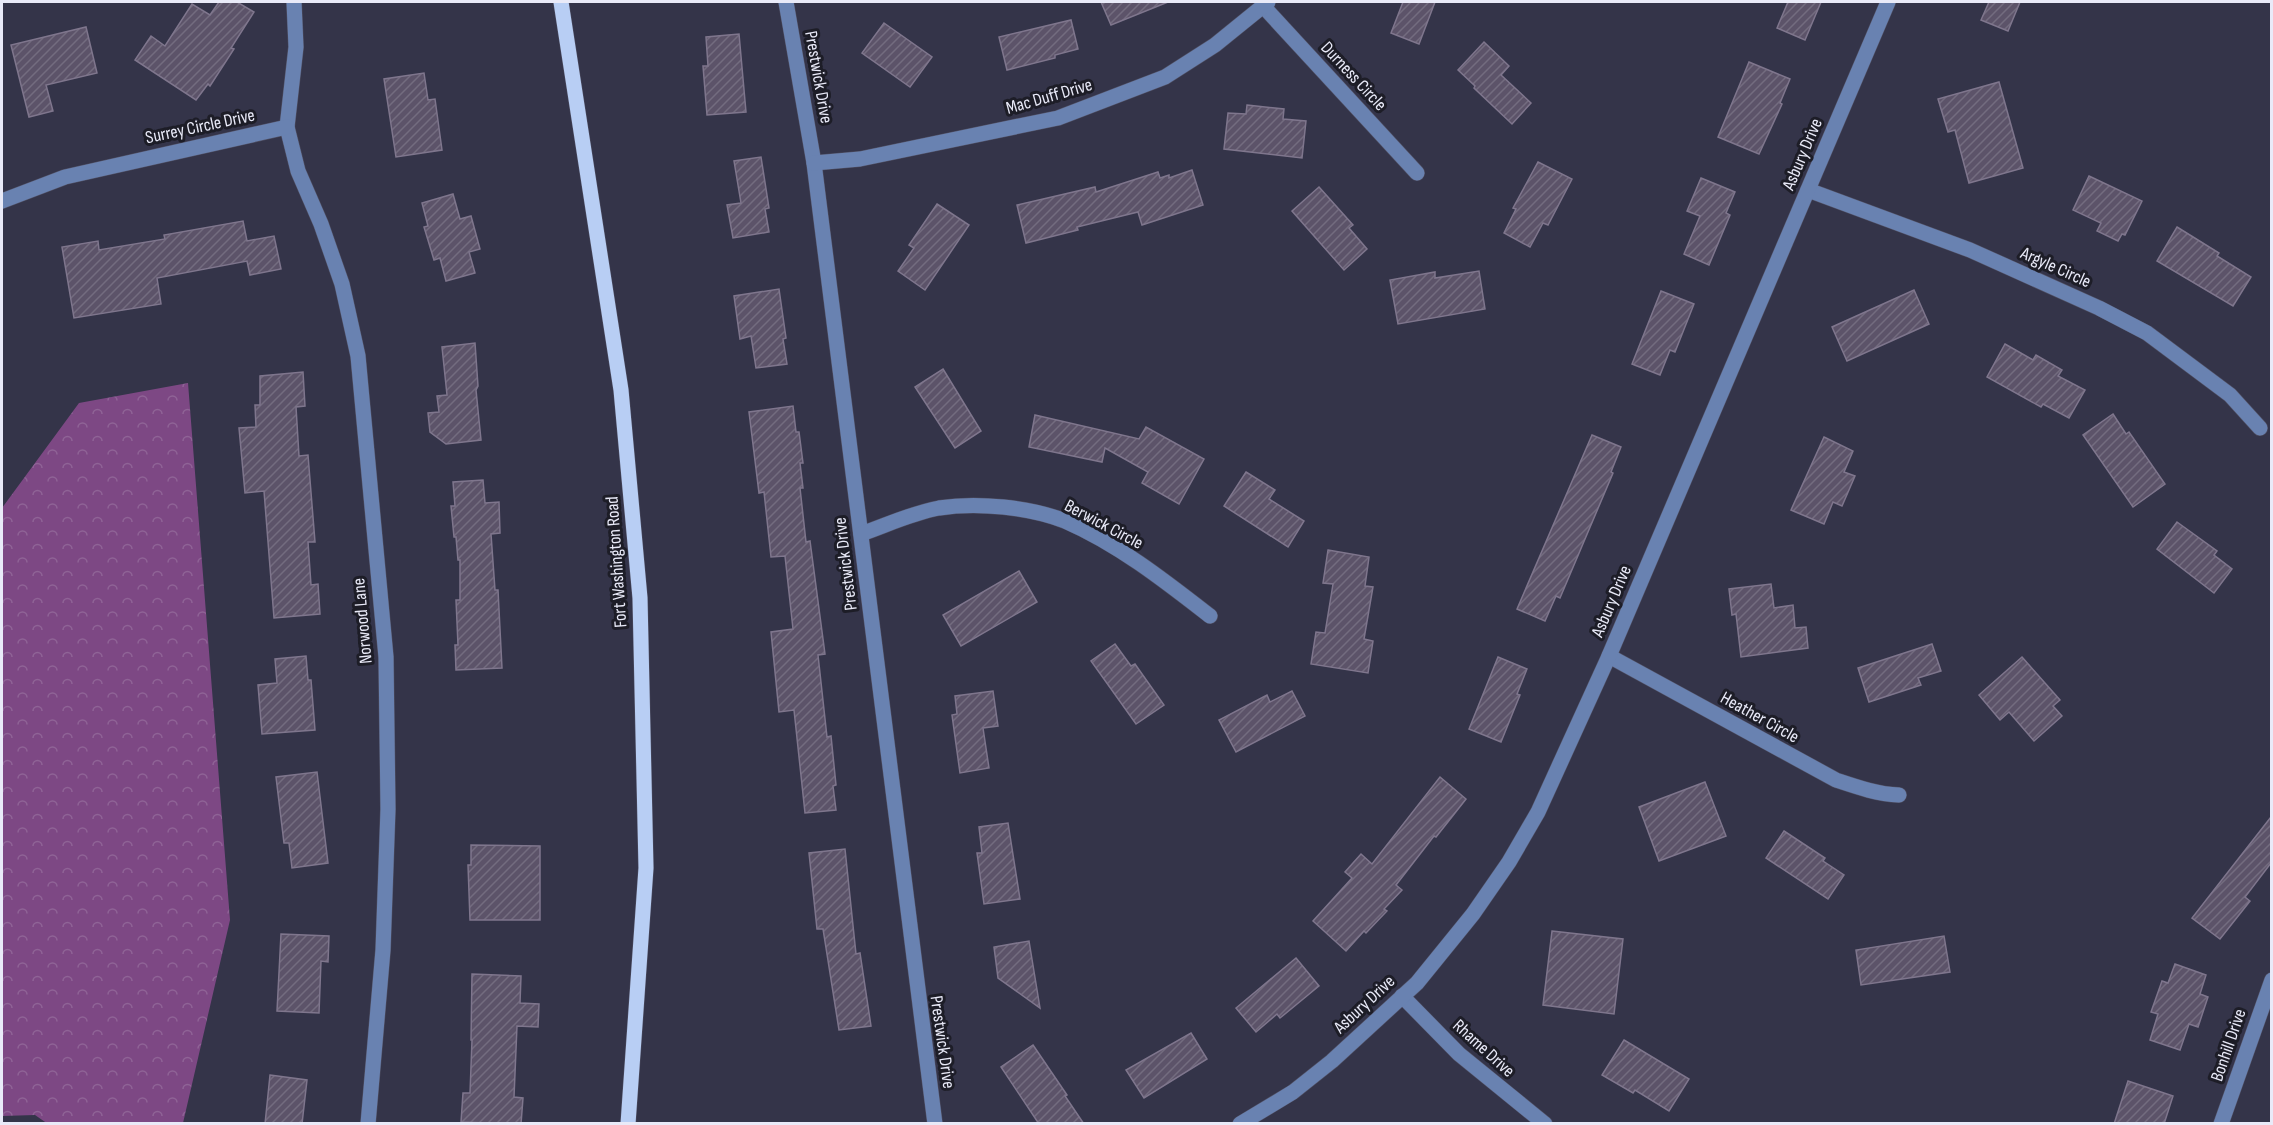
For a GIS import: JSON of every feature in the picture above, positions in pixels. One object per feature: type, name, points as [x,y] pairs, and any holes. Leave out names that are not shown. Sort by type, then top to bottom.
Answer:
[{"type":"main road","name":"Fort Washington Road","points":[[561,2],[621,390],[640,598],[646,868],[628,1124]]},
{"type":"street","points":[[287,127],[296,46],[294,2]]},
{"type":"street","name":"Prestwick Drive","points":[[786,2],[814,163],[916,992],[935,1124]]},
{"type":"street","name":"Asbury Drive","points":[[1240,1124],[1293,1092],[1332,1061],[1417,983],[1473,914],[1509,862],[1538,812],[1609,656],[1888,2]]},
{"type":"street","name":"Mac Duff Drive","points":[[814,163],[860,159],[1058,118],[1165,77],[1215,45],[1266,4]]},
{"type":"street","name":"Durness Circle","points":[[1266,4],[1417,173]]},
{"type":"street","name":"Surrey Circle Drive","points":[[2,201],[65,177],[287,127]]},
{"type":"street","name":"Norwood Lane","points":[[287,127],[298,171],[321,224],[342,284],[358,356],[386,657],[388,809],[383,950],[368,1124]]},
{"type":"street","name":"Argyle Circle","points":[[1808,190],[1970,250],[2099,308],[2147,333],[2230,395],[2260,428]]},
{"type":"street","name":"Berwick Circle","points":[[861,534],[939,508],[987,507],[1030,511],[1065,521],[1103,542],[1163,579],[1210,615]]},
{"type":"street","name":"Heather Circle","points":[[1609,656],[1836,780],[1862,789],[1899,795]]},
{"type":"street","name":"Bonhill Drive","points":[[2221,1124],[2271,980]]},
{"type":"street","name":"Rhame Drive","points":[[1402,996],[1459,1054],[1545,1124]]},
{"type":"green space","points":[[188,383],[230,920],[183,1123],[48,1124],[35,1115],[2,1116],[2,508],[79,403]]},
{"type":"building","points":[[219,2],[237,2],[254,12],[210,86],[208,84],[196,100],[135,60],[151,36],[165,46],[192,4],[210,15]]},
{"type":"building","points":[[1101,2],[1168,2],[1111,25]]},
{"type":"building","points":[[1403,2],[1435,2],[1419,44],[1391,33]]},
{"type":"building","points":[[1788,2],[1821,2],[1805,40],[1777,28]]},
{"type":"building","points":[[1989,2],[2020,2],[2008,31],[1981,20]]},
{"type":"building","points":[[1071,20],[1078,49],[1055,55],[1055,58],[1007,70],[999,37]]},
{"type":"building","points":[[884,23],[932,57],[910,87],[862,53]]},
{"type":"building","points":[[86,27],[97,73],[46,85],[53,111],[29,117],[11,45]]},
{"type":"building","points":[[739,34],[746,112],[707,115],[703,66],[708,66],[706,37]]},
{"type":"building","points":[[1484,42],[1509,66],[1501,75],[1531,103],[1512,124],[1458,70]]},
{"type":"building","points":[[1749,62],[1790,79],[1780,103],[1782,104],[1759,154],[1718,137]]},
{"type":"building","points":[[424,73],[428,100],[435,99],[442,150],[396,157],[384,79]]},
{"type":"building","points":[[1999,82],[2023,168],[1969,183],[1955,130],[1948,132],[1938,99]]},
{"type":"building","points":[[1247,105],[1284,109],[1283,119],[1306,121],[1302,158],[1224,149],[1228,113],[1246,114]]},
{"type":"building","points":[[761,157],[769,208],[765,209],[769,232],[733,238],[727,205],[741,203],[734,161]]},
{"type":"building","points":[[1538,162],[1572,179],[1548,225],[1543,223],[1530,247],[1504,233],[1516,209],[1513,208]]},
{"type":"building","points":[[1192,170],[1203,205],[1142,225],[1138,212],[1077,227],[1078,230],[1026,243],[1017,205],[1095,187],[1096,192],[1158,172],[1160,178],[1169,175],[1169,178]]},
{"type":"building","points":[[2089,176],[2142,201],[2125,235],[2122,234],[2118,241],[2097,231],[2101,223],[2073,210]]},
{"type":"building","points":[[1701,178],[1735,192],[1726,213],[1730,215],[1709,265],[1684,254],[1700,216],[1687,211]]},
{"type":"building","points":[[1319,187],[1353,225],[1349,228],[1367,249],[1344,270],[1292,211]]},
{"type":"building","points":[[453,194],[460,219],[471,216],[480,249],[469,252],[475,273],[446,281],[440,258],[434,260],[424,227],[428,226],[422,203]]},
{"type":"building","points":[[937,204],[969,225],[925,290],[898,271],[914,248],[909,245]]},
{"type":"building","points":[[243,221],[247,241],[274,236],[281,269],[250,275],[247,261],[157,278],[161,304],[74,318],[62,247],[98,241],[99,250],[165,239],[164,235]]},
{"type":"building","points":[[2177,227],[2219,253],[2217,256],[2251,277],[2233,306],[2157,261]]},
{"type":"building","points":[[1479,271],[1485,309],[1398,324],[1390,280],[1435,272],[1435,278]]},
{"type":"building","points":[[779,289],[787,364],[756,368],[751,336],[740,339],[734,296]]},
{"type":"building","points":[[1914,290],[1929,324],[1847,361],[1832,327]]},
{"type":"building","points":[[1661,291],[1694,304],[1675,352],[1670,350],[1660,375],[1632,364]]},
{"type":"building","points":[[475,343],[478,386],[476,390],[481,440],[446,444],[430,432],[428,413],[439,412],[437,396],[447,395],[442,347]]},
{"type":"building","points":[[2005,344],[2033,360],[2036,355],[2062,370],[2058,376],[2085,390],[2069,418],[2043,404],[2041,407],[1987,377]]},
{"type":"building","points":[[943,369],[981,431],[955,448],[915,387]]},
{"type":"building","points":[[303,372],[305,406],[296,407],[299,456],[308,455],[315,542],[308,542],[311,585],[318,584],[320,614],[274,618],[264,491],[245,493],[239,428],[256,427],[255,405],[260,405],[260,376]]},
{"type":"building","points":[[793,406],[803,463],[800,463],[803,488],[800,488],[806,542],[810,541],[825,654],[818,655],[827,737],[831,736],[836,785],[833,786],[836,810],[805,813],[794,710],[779,712],[771,632],[793,629],[785,556],[771,557],[764,492],[759,493],[749,412]]},
{"type":"building","points":[[2113,414],[2126,434],[2129,432],[2165,484],[2133,507],[2083,435]]},
{"type":"building","points":[[1035,415],[1139,439],[1146,427],[1204,459],[1179,504],[1142,483],[1148,472],[1105,448],[1102,462],[1029,447]]},
{"type":"building","points":[[1592,435],[1621,447],[1611,472],[1613,473],[1560,598],[1556,596],[1545,621],[1517,609]]},
{"type":"building","points":[[1824,437],[1853,451],[1844,472],[1855,476],[1842,506],[1833,502],[1824,524],[1791,510]]},
{"type":"building","points":[[1246,472],[1275,490],[1269,499],[1304,521],[1288,547],[1224,506]]},
{"type":"building","points":[[483,480],[485,503],[499,502],[500,533],[491,534],[495,590],[498,590],[502,668],[456,670],[455,645],[458,645],[456,600],[460,600],[460,560],[458,560],[456,537],[454,537],[451,506],[455,506],[453,482]]},
{"type":"building","points":[[2177,522],[2217,551],[2214,555],[2232,569],[2214,593],[2157,549]]},
{"type":"building","points":[[1328,550],[1369,557],[1365,586],[1373,587],[1364,639],[1373,641],[1368,673],[1311,664],[1316,632],[1325,633],[1333,584],[1323,583]]},
{"type":"building","points":[[1019,571],[1037,602],[961,646],[943,615]]},
{"type":"building","points":[[1771,584],[1774,608],[1793,605],[1795,628],[1806,627],[1808,648],[1741,657],[1736,614],[1732,615],[1729,589]]},
{"type":"building","points":[[1115,644],[1131,666],[1135,664],[1164,705],[1136,724],[1091,661]]},
{"type":"building","points":[[1932,644],[1941,671],[1918,678],[1921,685],[1869,702],[1858,668]]},
{"type":"building","points":[[306,656],[308,680],[311,680],[315,730],[262,734],[258,685],[277,683],[275,659]]},
{"type":"building","points":[[1498,657],[1527,669],[1517,694],[1520,695],[1501,742],[1469,729]]},
{"type":"building","points":[[2022,657],[2060,700],[2053,706],[2062,716],[2034,741],[2009,712],[2000,720],[1979,695]]},
{"type":"building","points":[[993,691],[998,726],[983,728],[989,768],[960,773],[952,715],[957,714],[955,696]]},
{"type":"building","points":[[1292,691],[1305,716],[1236,752],[1219,720],[1267,695],[1270,702]]},
{"type":"building","points":[[317,772],[328,863],[292,868],[289,843],[284,843],[276,777]]},
{"type":"building","points":[[1440,777],[1466,799],[1396,885],[1402,890],[1384,909],[1387,911],[1346,951],[1313,921],[1352,878],[1345,872],[1361,854],[1372,864]]},
{"type":"building","points":[[1705,782],[1726,836],[1659,861],[1639,807]]},
{"type":"building","points":[[2271,817],[2271,863],[2245,897],[2250,901],[2220,939],[2192,918]]},
{"type":"building","points":[[1008,823],[1020,899],[984,904],[977,853],[982,853],[979,827]]},
{"type":"building","points":[[1784,831],[1825,858],[1823,861],[1844,875],[1828,899],[1766,858]]},
{"type":"building","points":[[471,845],[540,846],[540,920],[470,920],[468,865],[471,865]]},
{"type":"building","points":[[845,849],[856,954],[860,953],[871,1026],[839,1030],[823,929],[817,929],[809,853]]},
{"type":"building","points":[[1552,931],[1623,939],[1614,1014],[1543,1005]]},
{"type":"building","points":[[281,934],[329,936],[328,962],[321,961],[319,1013],[277,1011]]},
{"type":"building","points":[[1944,936],[1950,972],[1861,985],[1856,950]]},
{"type":"building","points":[[1029,941],[1040,1008],[998,978],[994,947]]},
{"type":"building","points":[[1296,958],[1319,986],[1280,1018],[1277,1014],[1256,1032],[1236,1008]]},
{"type":"building","points":[[2175,964],[2206,975],[2200,994],[2208,997],[2198,1027],[2189,1024],[2180,1050],[2150,1040],[2158,1014],[2151,1012],[2162,981],[2168,983]]},
{"type":"building","points":[[472,974],[521,976],[520,1003],[539,1004],[538,1027],[517,1026],[514,1097],[523,1098],[521,1124],[461,1122],[463,1093],[470,1093]]},
{"type":"building","points":[[1191,1033],[1207,1059],[1144,1098],[1126,1070]]},
{"type":"building","points":[[1624,1040],[1689,1079],[1669,1111],[1635,1090],[1633,1093],[1602,1075]]},
{"type":"building","points":[[1033,1045],[1084,1124],[1039,1124],[1001,1067]]},
{"type":"building","points":[[270,1075],[307,1080],[302,1124],[265,1124]]},
{"type":"building","points":[[2128,1081],[2173,1096],[2164,1124],[2114,1124]]}]
